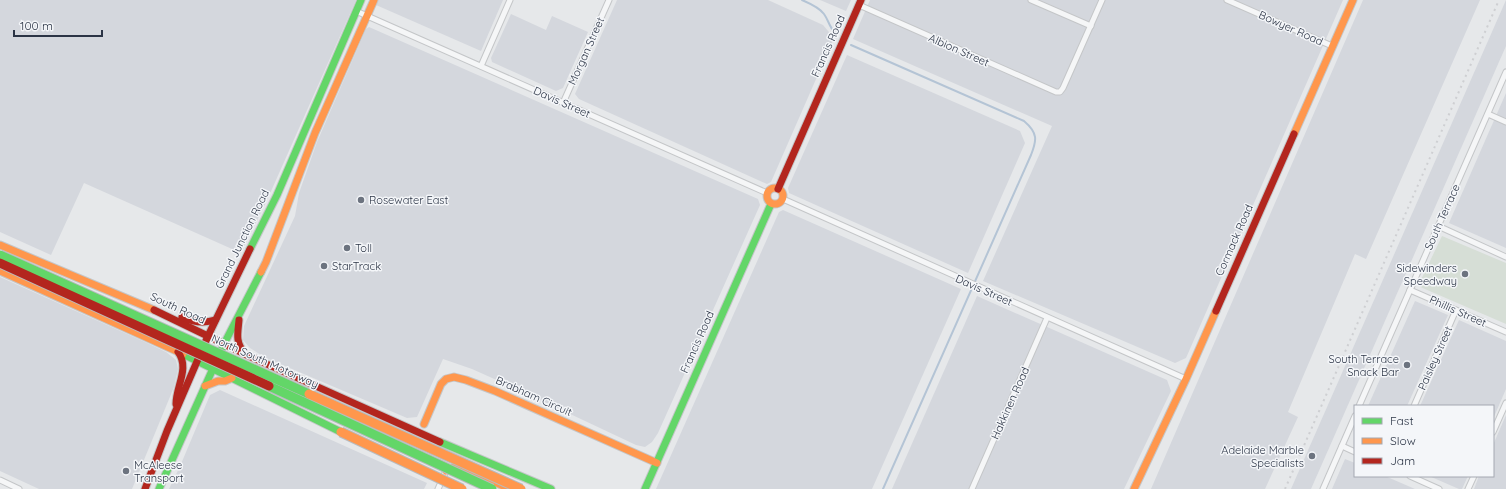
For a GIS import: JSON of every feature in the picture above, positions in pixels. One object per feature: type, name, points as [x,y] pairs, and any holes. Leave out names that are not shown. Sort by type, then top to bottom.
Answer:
[{"type":"main road","name":"Grand Junction Road","points":[[145,489],[175,411],[208,336],[277,195],[304,128],[361,0]]},
{"type":"main road","points":[[159,489],[204,386],[266,262],[315,133],[374,0]]},
{"type":"main road","name":"Cormack Road","points":[[1134,489],[1186,379],[1353,0]]},
{"type":"main road","name":"Francis Road","points":[[778,189],[860,2]]},
{"type":"main road","points":[[771,189],[778,189],[782,193],[783,199],[777,205],[771,204],[766,198],[767,193],[771,189]]},
{"type":"main road","name":"Francis Road","points":[[645,489],[771,204]]},
{"type":"main road","name":"South Road","points":[[0,245],[162,313],[224,344],[468,455],[551,489]]},
{"type":"main road","name":"North South Motorway","points":[[0,255],[521,489]]},
{"type":"main road","name":"North South Motorway","points":[[0,263],[492,489]]},
{"type":"main road","points":[[0,270],[176,350],[341,432],[462,489]]},
{"type":"main road","points":[[162,313],[176,315],[198,322],[207,323],[216,320]]},
{"type":"main road","points":[[239,314],[236,342],[242,351],[250,356]]},
{"type":"main road","points":[[176,350],[187,344],[190,337],[185,324]]},
{"type":"main road","points":[[175,411],[177,391],[183,375],[184,362],[183,356],[176,350]]},
{"type":"main road","name":"Brabham Circuit","points":[[424,424],[441,384],[446,379],[454,377],[494,391],[657,463]]},
{"type":"main road","points":[[204,386],[232,378]]},
{"type":"main road","points":[[410,428],[424,424],[424,431],[427,436]]},
{"type":"main road","points":[[446,471],[455,467],[463,468],[510,489]]},
{"type":"street","points":[[481,66],[510,0]]},
{"type":"street","name":"Morgan Street","points":[[563,103],[609,0]]},
{"type":"street","points":[[1031,0],[1091,26],[1102,0]]},
{"type":"street","name":"Bowyer Road","points":[[1228,0],[1332,46]]},
{"type":"street","name":"Albion Street","points":[[860,2],[1053,92],[1060,92],[1064,88],[1091,26]]},
{"type":"street","name":"Davis Street","points":[[356,11],[767,193]]},
{"type":"street","name":"South Terrace","points":[[1359,405],[1506,72]]},
{"type":"street","points":[[1488,114],[1506,122]]},
{"type":"street","name":"Davis Street","points":[[783,199],[1186,379]]},
{"type":"street","points":[[1438,226],[1506,257]]},
{"type":"street","name":"Phillis Street","points":[[1410,290],[1506,332]]},
{"type":"street","name":"Paisley Street","points":[[1414,405],[1456,310]]},
{"type":"street","name":"Hakkinen Road","points":[[972,489],[1047,318]]},
{"type":"street","points":[[1494,430],[1506,403]]},
{"type":"street","points":[[1323,489],[1354,418]]},
{"type":"street","points":[[1342,446],[1354,452]]},
{"type":"street","points":[[438,489],[446,471]]},
{"type":"street","points":[[1412,477],[1439,489]]},
{"type":"street","points":[[1468,489],[1474,477]]},
{"type":"street","points":[[0,480],[19,489]]},
{"type":"shaded area","points":[[0,0],[356,0],[268,198],[241,253],[84,183],[51,255],[0,232]]},
{"type":"shaded area","points":[[378,0],[503,0],[481,51],[376,5]]},
{"type":"shaded area","points":[[617,0],[768,0],[823,25],[834,38],[771,182],[767,184],[579,99],[575,94]]},
{"type":"shaded area","points":[[820,0],[851,0],[846,11]]},
{"type":"shaded area","points":[[870,0],[1343,0],[1186,358],[1175,363],[983,281],[1052,126],[853,39]]},
{"type":"shaded area","points":[[1363,0],[1480,0],[1366,259],[1355,254],[1288,412],[1298,417],[1265,489],[1151,489]]},
{"type":"shaded area","points":[[1506,0],[1506,46],[1311,489],[1291,489]]},
{"type":"shaded area","points":[[511,14],[546,30],[552,16],[588,32],[563,88],[556,91],[492,62],[491,58]]},
{"type":"shaded area","points":[[369,27],[758,199],[760,205],[658,433],[652,442],[645,447],[636,445],[472,369],[443,359],[417,417],[407,418],[264,357],[250,348],[243,340],[244,326],[295,216],[299,193],[317,142],[366,29]]},
{"type":"shaded area","points":[[847,55],[1020,131],[1025,143],[968,273],[789,193],[788,188]]},
{"type":"shaded area","points":[[1506,93],[1506,248],[1449,223]]},
{"type":"shaded area","points":[[783,210],[961,289],[872,489],[656,489],[779,212]]},
{"type":"shaded area","name":"Sidewinders Speedway","points":[[1442,236],[1506,263],[1506,324],[1418,286]]},
{"type":"shaded area","points":[[0,277],[145,342],[166,352],[176,360],[178,369],[174,387],[132,489],[39,489],[0,471]]},
{"type":"shaded area","points":[[977,296],[1167,380],[1171,391],[1124,489],[892,489]]},
{"type":"shaded area","points":[[1415,301],[1448,315],[1407,405],[1368,405]]},
{"type":"shaded area","points":[[1459,320],[1506,341],[1506,389],[1494,417],[1494,405],[1420,405]]},
{"type":"shaded area","points":[[220,390],[427,483],[424,489],[169,489],[210,395]]},
{"type":"shaded area","points":[[1506,415],[1506,489],[1474,489],[1479,477],[1494,477],[1494,443]]},
{"type":"shaded area","points":[[1345,459],[1354,463],[1354,477],[1387,477],[1415,489],[1332,489]]},
{"type":"shaded area","points":[[1431,477],[1468,477],[1462,489]]},
{"type":"waterway","points":[[802,0],[819,9],[826,17],[836,34]]},
{"type":"waterway","points":[[851,45],[1024,121],[1032,129],[1035,137],[1031,155],[883,489]]},
{"type":"railway","points":[[1285,489],[1499,0]]},
{"type":"traffic: fast","points":[[250,249],[277,195],[361,0]]},
{"type":"traffic: fast","points":[[645,489],[771,204]]},
{"type":"traffic: fast","points":[[0,255],[309,394]]},
{"type":"traffic: fast","points":[[159,489],[224,344],[261,272]]},
{"type":"traffic: fast","points":[[183,354],[341,432]]},
{"type":"traffic: fast","points":[[269,386],[492,489]]},
{"type":"traffic: fast","points":[[440,442],[551,489]]},
{"type":"traffic: slow","points":[[261,272],[315,133],[374,0]]},
{"type":"traffic: slow","points":[[1294,134],[1353,0]]},
{"type":"traffic: slow","points":[[772,188],[778,188],[783,193],[783,196],[781,202],[778,204],[772,204],[767,199],[767,193],[772,188]]},
{"type":"traffic: slow","points":[[0,245],[154,310]]},
{"type":"traffic: slow","points":[[0,271],[183,354]]},
{"type":"traffic: slow","points":[[1134,489],[1186,379],[1216,311]]},
{"type":"traffic: slow","points":[[424,424],[441,384],[446,379],[454,377],[495,391],[657,463]]},
{"type":"traffic: slow","points":[[205,386],[232,378]]},
{"type":"traffic: slow","points":[[309,394],[521,489]]},
{"type":"traffic: slow","points":[[341,432],[462,489]]},
{"type":"traffic: slow","points":[[446,471],[455,467],[463,468],[510,489]]},
{"type":"traffic: jam","points":[[778,189],[861,0]]},
{"type":"traffic: jam","points":[[1216,311],[1294,134]]},
{"type":"traffic: jam","points":[[145,489],[167,431],[208,336],[250,249]]},
{"type":"traffic: jam","points":[[0,263],[269,386]]},
{"type":"traffic: jam","points":[[154,310],[249,356],[440,442]]},
{"type":"traffic: jam","points":[[182,317],[198,322],[215,320]]},
{"type":"traffic: jam","points":[[239,320],[238,341],[244,352]]},
{"type":"traffic: jam","points":[[176,404],[183,371],[183,364],[178,352]]},
{"type":"place","name":"Rosewater East","points":[[361,200]]},
{"type":"place","name":"Toll","points":[[347,248]]},
{"type":"place","name":"StarTrack","points":[[324,266]]},
{"type":"place","name":"Sidewinders Speedway","points":[[1465,274]]},
{"type":"place","name":"South Terrace Snack Bar","points":[[1407,365]]},
{"type":"place","name":"Adelaide Marble Specialists","points":[[1312,456]]},
{"type":"place","name":"McAleese Transport","points":[[126,471]]}]
